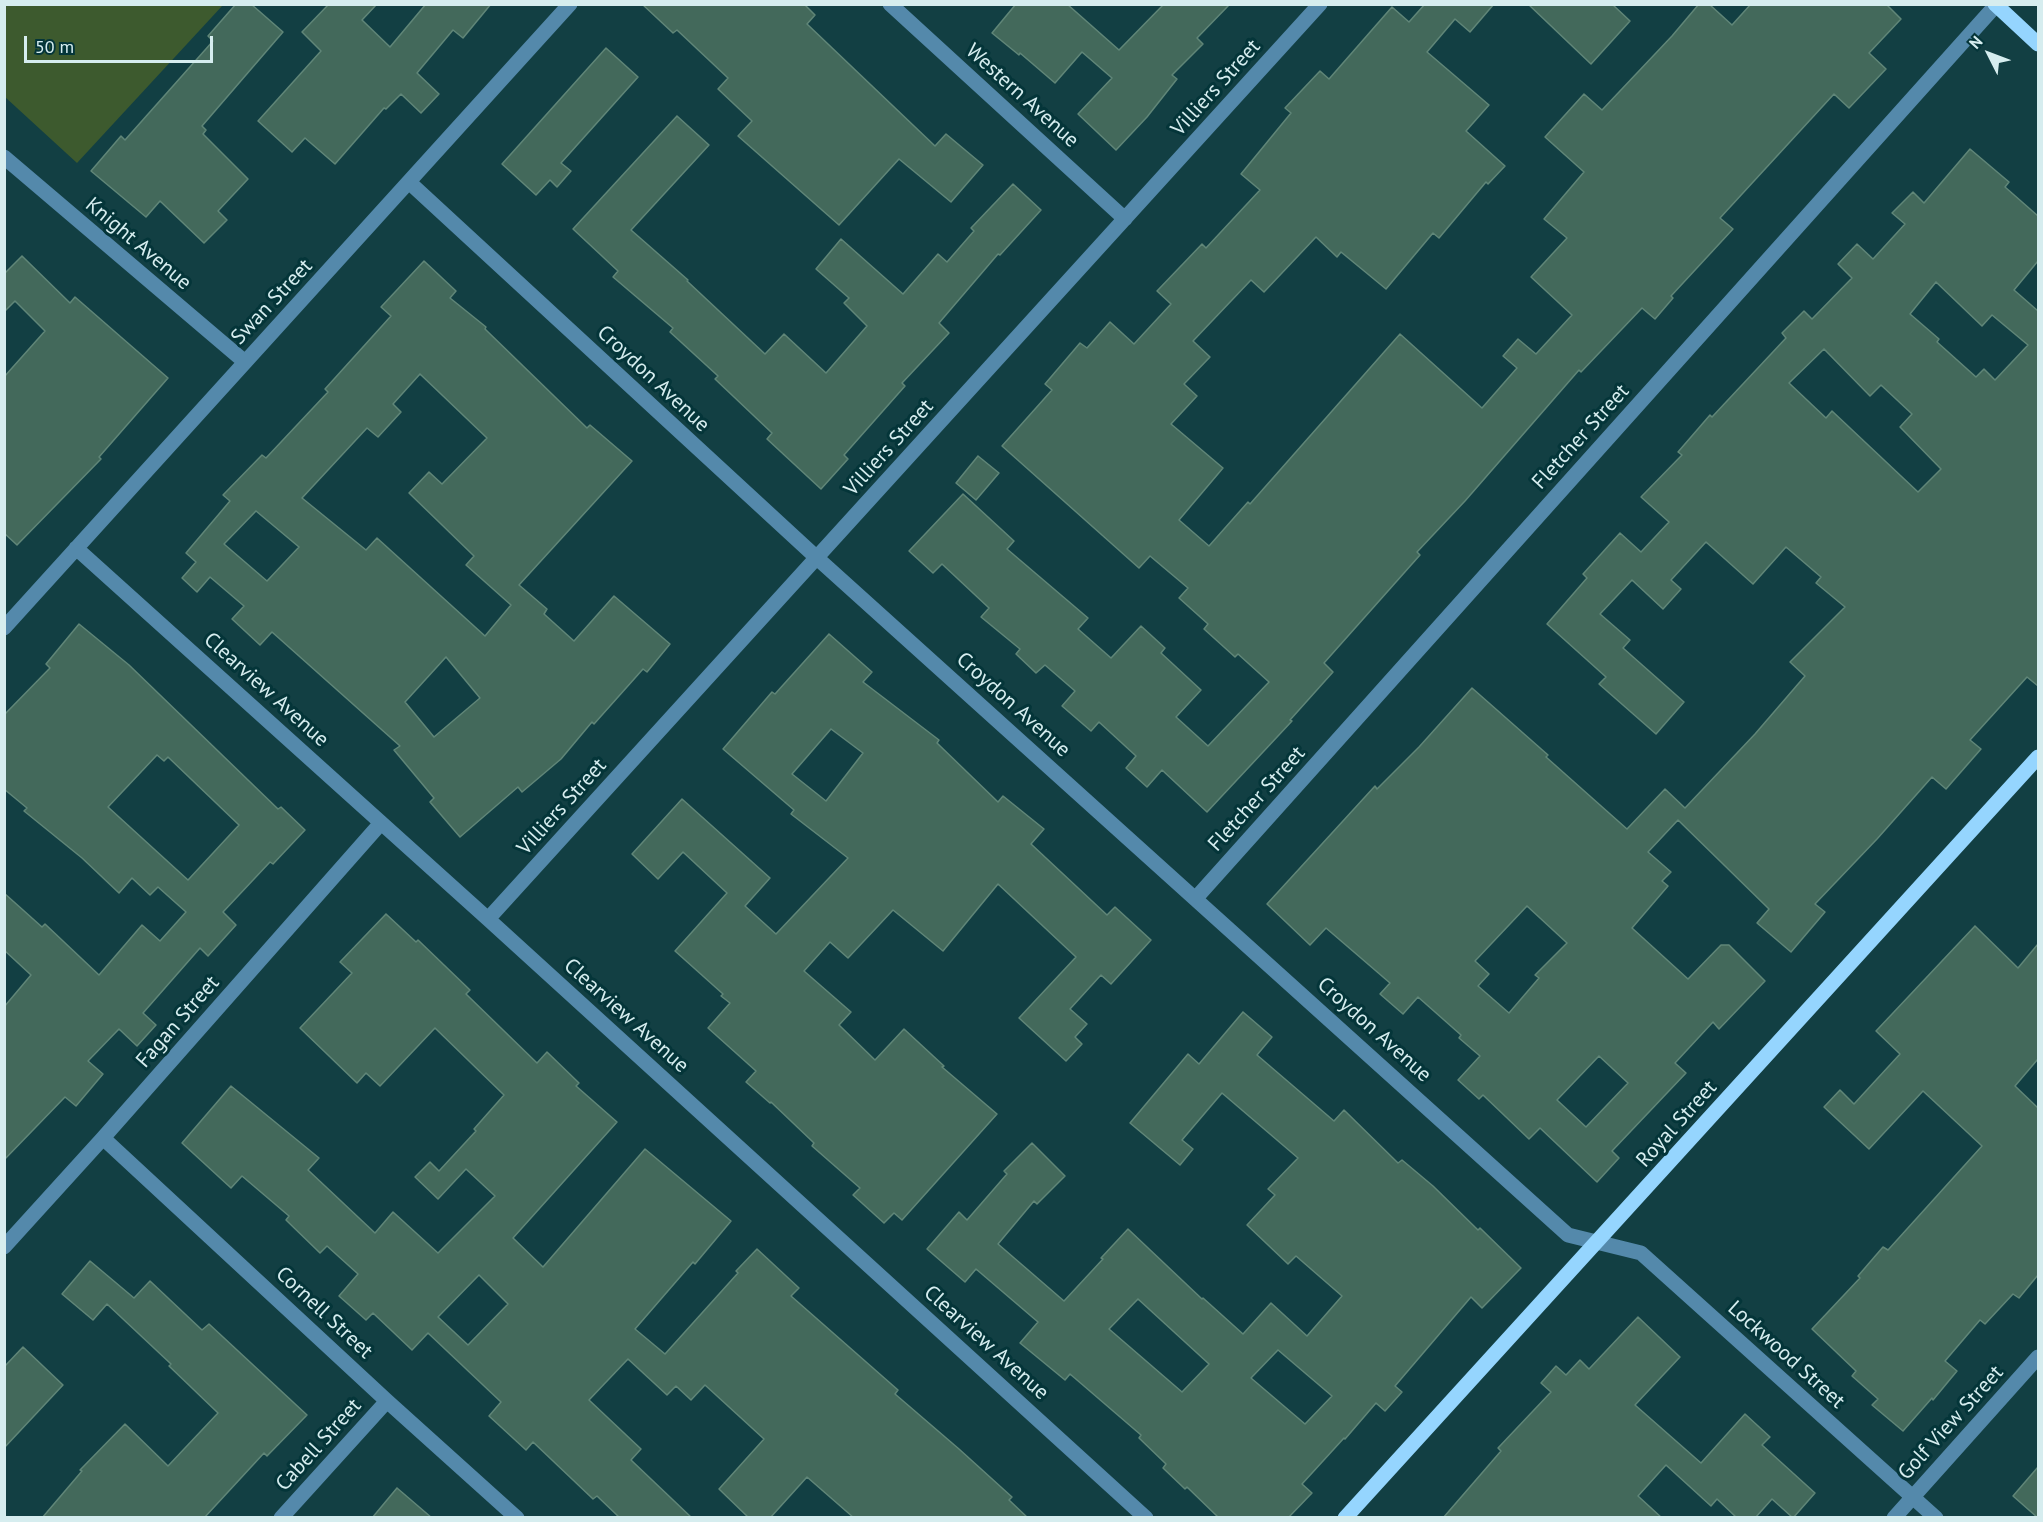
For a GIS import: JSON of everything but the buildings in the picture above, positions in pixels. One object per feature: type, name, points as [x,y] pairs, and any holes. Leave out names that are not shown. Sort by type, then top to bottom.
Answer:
[{"type":"main road","points":[[1996,5],[2038,44]]},
{"type":"main road","name":"Royal Street","points":[[1345,1518],[2038,757]]},
{"type":"street","name":"Swan Street","points":[[4,628],[570,4]]},
{"type":"street","name":"Western Avenue","points":[[890,4],[1125,219]]},
{"type":"street","name":"Villiers Street","points":[[488,919],[1320,4]]},
{"type":"street","name":"Fletcher Street","points":[[1196,898],[1996,5]]},
{"type":"street","name":"Knight Avenue","points":[[4,157],[245,362]]},
{"type":"street","name":"Croydon Avenue","points":[[410,183],[817,558],[1568,1234],[1598,1241]]},
{"type":"street","name":"Clearview Avenue","points":[[76,548],[488,919],[1146,1518]]},
{"type":"street","name":"Fagan Street","points":[[4,1247],[104,1138],[381,823]]},
{"type":"street","name":"Cornell Street","points":[[104,1138],[387,1401],[517,1518]]},
{"type":"street","name":"Lockwood Street","points":[[1598,1241],[1641,1252],[1936,1518]]},
{"type":"street","name":"Golf View Street","points":[[1894,1518],[2038,1357]]},
{"type":"street","name":"Cabell Street","points":[[281,1518],[387,1401]]},
{"type":"green space","points":[[4,5],[223,5],[77,163],[5,97]]}]
